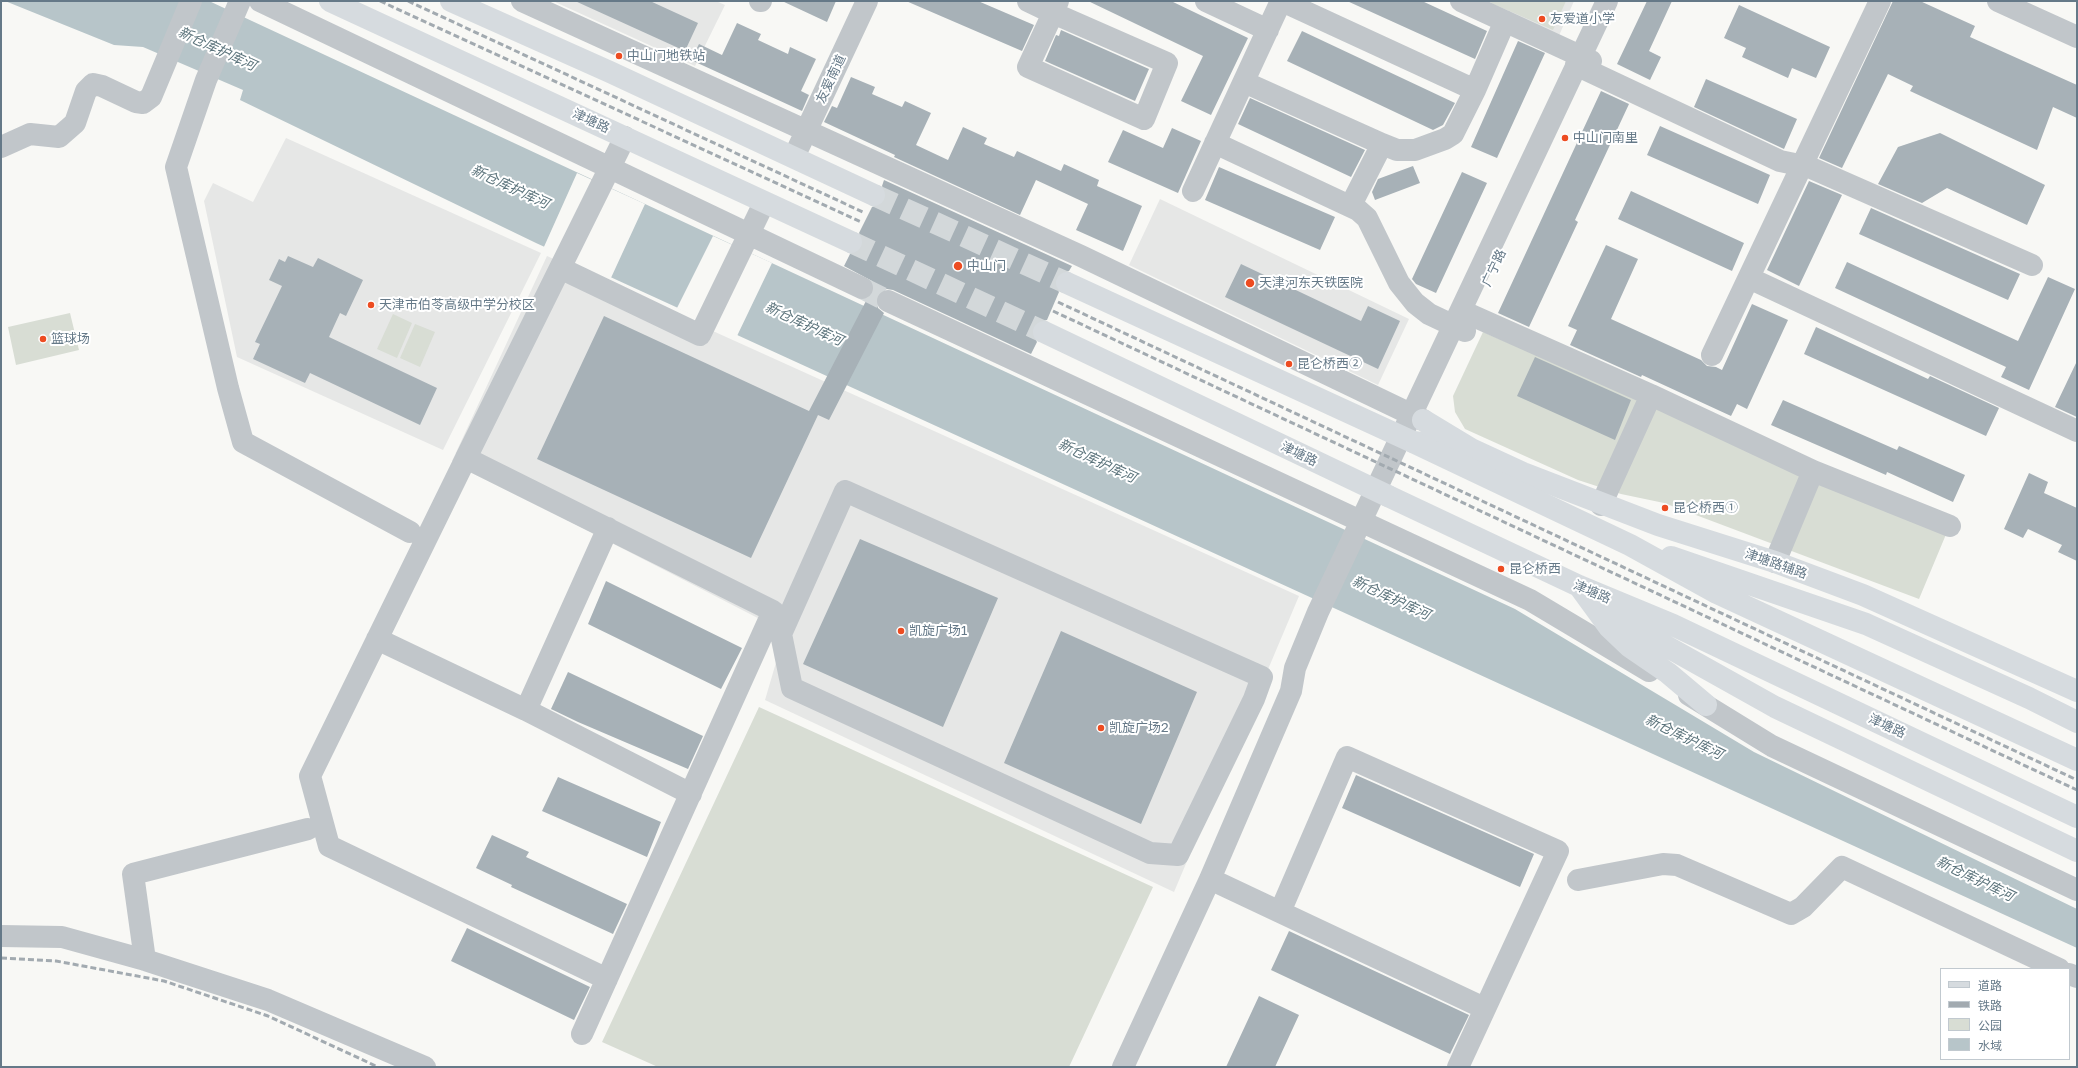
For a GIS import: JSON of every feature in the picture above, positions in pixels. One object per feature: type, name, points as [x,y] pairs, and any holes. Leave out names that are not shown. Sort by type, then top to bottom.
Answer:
[{"type":"main road","name":"津塘路","points":[[330,1],[851,242]]},
{"type":"main road","points":[[452,1],[874,195]]},
{"type":"main road","points":[[1067,283],[1407,439],[1630,545],[1717,593],[2077,760]]},
{"type":"main road","name":"津塘路","points":[[1044,332],[1579,586],[1673,625],[2077,817]]},
{"type":"main road","points":[[1417,417],[1471,449]]},
{"type":"main road","points":[[1407,439],[1471,449]]},
{"type":"main road","name":"津塘路辅路","points":[[1471,449],[1601,505],[1658,526],[1775,562],[1863,595],[2077,691]]},
{"type":"main road","points":[[1630,545],[1695,564],[1866,624],[2029,698],[2077,722]]},
{"type":"main road","points":[[1579,586],[1609,627],[1630,647],[1668,673],[1706,705]]},
{"type":"main road","points":[[1579,586],[1657,641],[1775,707],[2077,851]]},
{"type":"street","points":[[1,147],[30,134],[59,137],[76,123],[86,91],[93,84],[102,86],[136,102],[143,103],[151,97],[191,1]]},
{"type":"street","points":[[260,1],[610,168],[744,244],[862,288]]},
{"type":"street","points":[[522,1],[1081,256],[1417,417]]},
{"type":"street","name":"友爱南道","points":[[794,157],[867,1]]},
{"type":"street","points":[[1028,1],[1055,7],[1167,63],[1144,119],[1028,67],[1055,7]]},
{"type":"street","points":[[1206,1],[1268,30]]},
{"type":"street","points":[[1193,191],[1281,1],[1475,90]]},
{"type":"street","points":[[1461,1],[1505,21],[1584,63],[1780,161],[1800,167],[1808,167],[2032,265]]},
{"type":"street","name":"广宁路","points":[[1123,1067],[1210,879],[1291,691],[1295,668],[1325,615],[1584,63],[1607,1]]},
{"type":"street","name":"广宁路","points":[[1584,63],[1620,1]]},
{"type":"street","points":[[1712,355],[1880,1]]},
{"type":"street","points":[[2007,3],[2077,37]]},
{"type":"street","points":[[237,8],[206,80],[176,167],[228,388],[243,442],[410,532]]},
{"type":"street","points":[[1244,82],[1397,150],[1415,150],[1445,139],[1453,134],[1475,90],[1505,21]]},
{"type":"street","points":[[607,979],[329,846],[310,776],[624,137]]},
{"type":"street","points":[[1215,143],[1351,205],[1367,218],[1399,283],[1406,293],[1415,303],[1429,314],[1463,321],[1652,395],[1813,471],[1950,526]]},
{"type":"street","points":[[1351,205],[1382,144]]},
{"type":"street","points":[[564,261],[700,335],[764,203]]},
{"type":"street","points":[[1749,278],[2077,431]]},
{"type":"street","points":[[888,301],[1365,528],[1530,600],[1772,746],[2077,890]]},
{"type":"street","points":[[1601,505],[1652,395]]},
{"type":"street","points":[[466,458],[773,610],[582,1034]]},
{"type":"street","points":[[1775,562],[1813,471]]},
{"type":"street","points":[[1262,677],[1254,699],[1178,856],[1150,853],[792,688],[781,634],[845,491],[1262,677],[1291,691]]},
{"type":"street","points":[[526,710],[608,528]]},
{"type":"street","points":[[377,639],[526,710],[691,794]]},
{"type":"street","points":[[1280,912],[1347,756],[1558,852],[1484,1008],[1458,1067]]},
{"type":"street","points":[[145,960],[133,874],[308,829]]},
{"type":"street","points":[[1578,880],[1663,864],[1677,865],[1791,914],[1803,908],[1842,866],[2057,968]]},
{"type":"street","points":[[1210,879],[1484,1008]]},
{"type":"street","points":[[1,936],[62,937],[145,960],[268,1000],[425,1067]]},
{"type":"shaded area","points":[[553,1],[716,1],[725,5],[695,66]]},
{"type":"shaded area","name":"友爱道小学","points":[[1477,1],[1574,1],[1558,38]]},
{"type":"shaded area","name":"天津市伯苓高级中学分校区","points":[[286,138],[541,253],[443,450],[237,357],[204,201],[213,183],[253,202]]},
{"type":"shaded area","name":"天津河东天铁医院","points":[[1160,199],[1409,319],[1378,385],[1129,265]]},
{"type":"shaded area","points":[[547,256],[1299,596],[1174,892],[765,700],[785,632],[452,461]]},
{"type":"green space","name":"友爱道小学","points":[[1492,1],[1566,1],[1553,30],[1491,3]]},
{"type":"green space","name":"篮球场","points":[[70,313],[79,350],[16,365],[8,327]]},
{"type":"green space","points":[[393,314],[412,323],[397,358],[377,349]]},
{"type":"green space","points":[[415,324],[435,332],[420,367],[400,358]]},
{"type":"green space","points":[[1483,332],[1947,532],[1919,599],[1664,503],[1621,494],[1578,480],[1465,429],[1455,412],[1453,396]]},
{"type":"green space","points":[[759,707],[1153,887],[1069,1067],[658,1067],[602,1042]]},
{"type":"water","name":"新仓库护库河","points":[[5,1],[209,1],[1515,609],[1754,752],[2077,909],[2077,948],[536,243],[240,100],[243,90],[143,47],[114,45]]},
{"type":"pier","points":[[577,173],[645,204],[610,280],[543,249]]},
{"type":"pier","points":[[713,236],[772,263],[737,336],[677,308]]},
{"type":"building","points":[[575,1],[650,1],[698,23],[685,51]]},
{"type":"building","points":[[782,1],[836,1],[827,22]]},
{"type":"building","points":[[906,1],[978,1],[1034,25],[1022,51]]},
{"type":"building","points":[[1088,1],[1171,1],[1248,38],[1211,115],[1181,101],[1203,56]]},
{"type":"building","points":[[1347,1],[1422,1],[1487,31],[1475,59]]},
{"type":"building","points":[[1647,1],[1672,1],[1649,51],[1661,57],[1650,80],[1617,64]]},
{"type":"building","points":[[1893,1],[1920,1],[1975,26],[1970,37],[2077,85],[2077,118],[2053,107],[2037,150],[1910,91],[1913,86],[1888,74],[1842,168],[1819,158]]},
{"type":"building","points":[[1739,5],[1830,47],[1816,78],[1792,68],[1788,78],[1742,57],[1746,48],[1724,38]]},
{"type":"building","points":[[737,23],[761,34],[758,40],[788,54],[790,47],[816,59],[801,91],[809,95],[802,111],[691,60],[699,44],[722,55]]},
{"type":"building","points":[[1061,30],[1149,69],[1135,101],[1045,61],[1056,35],[1059,36]]},
{"type":"building","points":[[1302,31],[1455,103],[1443,125],[1433,130],[1287,61]]},
{"type":"building","points":[[1518,41],[1545,53],[1497,158],[1471,147]]},
{"type":"building","points":[[851,77],[875,87],[872,94],[902,107],[905,101],[931,113],[916,145],[948,160],[963,127],[987,138],[984,144],[1014,157],[1017,151],[1061,171],[1064,164],[1099,180],[1097,186],[1142,206],[1123,251],[1076,230],[1088,204],[1036,180],[1020,215],[894,157],[895,155],[824,122],[832,106],[837,108]]},
{"type":"building","points":[[1706,79],[1797,119],[1784,149],[1694,107]]},
{"type":"building","points":[[1601,91],[1629,104],[1575,220],[1578,222],[1529,327],[1498,313]]},
{"type":"building","points":[[1250,98],[1365,150],[1351,177],[1238,124]]},
{"type":"building","points":[[1660,126],[1770,175],[1758,204],[1647,155]]},
{"type":"building","points":[[1172,128],[1201,141],[1178,193],[1108,162],[1123,130],[1163,148]]},
{"type":"building","points":[[1940,133],[2045,185],[2027,225],[1947,188],[1922,203],[1878,184],[1898,147]]},
{"type":"building","points":[[1413,166],[1420,183],[1375,200],[1372,192],[1378,179]]},
{"type":"building","points":[[1219,167],[1335,217],[1320,250],[1205,200]]},
{"type":"building","points":[[1462,172],[1487,183],[1436,293],[1416,284],[1412,279]]},
{"type":"building","points":[[884,180],[1072,266],[1069,271],[1060,273],[1056,277],[1055,285],[1059,292],[1047,320],[1037,322],[1033,327],[1032,333],[1037,342],[1031,354],[893,290],[887,289],[881,291],[877,296],[876,302],[878,308],[884,313],[829,420],[818,415],[751,558],[537,459],[604,316],[809,411],[867,299],[873,293],[875,284],[872,281],[844,266],[850,254],[858,252],[862,248],[863,240],[859,233],[872,207],[881,205],[885,200],[886,194],[882,186]]},
{"type":"building","points":[[1809,181],[1842,195],[1799,286],[1767,270]]},
{"type":"building","points":[[1631,191],[1744,243],[1732,271],[1618,219]]},
{"type":"building","points":[[1871,208],[2020,274],[2008,300],[1859,234]]},
{"type":"building","points":[[1606,245],[1638,259],[1611,319],[1701,360],[1707,366],[1716,367],[1722,370],[1752,304],[1788,320],[1747,409],[1737,404],[1731,416],[1642,375],[1641,377],[1570,345],[1577,330],[1568,326]]},
{"type":"building","points":[[288,256],[313,267],[318,258],[363,280],[346,316],[340,313],[329,337],[437,388],[420,425],[310,373],[305,383],[253,359],[260,344],[255,342],[282,286],[269,280],[279,259],[285,262]]},
{"type":"building","points":[[1847,262],[2018,341],[2048,277],[2075,289],[2029,390],[2001,377],[2006,367],[1835,288]]},
{"type":"building","points":[[1241,264],[1361,321],[1368,306],[1400,321],[1378,369],[1225,297]]},
{"type":"building","points":[[1816,327],[1928,379],[1930,376],[1999,408],[1986,436],[1804,354]]},
{"type":"building","points":[[1535,357],[1631,400],[1615,440],[1517,396]]},
{"type":"building","points":[[2077,361],[2077,417],[2055,407]]},
{"type":"building","points":[[1783,400],[1897,450],[1899,446],[1965,475],[1953,502],[1887,472],[1886,475],[1771,425]]},
{"type":"building","points":[[2029,473],[2048,482],[2044,493],[2077,508],[2077,561],[2058,552],[2062,545],[2028,529],[2023,538],[2004,529]]},
{"type":"building","name":"凯旋广场1","points":[[860,539],[998,598],[943,727],[803,664]]},
{"type":"building","points":[[606,581],[742,648],[721,689],[588,624]]},
{"type":"building","name":"凯旋广场2","points":[[1061,631],[1197,692],[1141,824],[1004,763]]},
{"type":"building","points":[[568,672],[703,736],[688,769],[551,709]]},
{"type":"building","points":[[1356,775],[1534,854],[1520,887],[1342,808]]},
{"type":"building","points":[[558,777],[661,822],[647,857],[542,811]]},
{"type":"building","points":[[492,835],[529,852],[526,857],[627,904],[613,934],[511,887],[512,885],[476,868]]},
{"type":"building","points":[[467,928],[590,987],[574,1020],[451,961]]},
{"type":"building","points":[[1289,931],[1469,1015],[1450,1054],[1271,970]]},
{"type":"building","points":[[1259,996],[1299,1015],[1275,1067],[1226,1067]]},
{"type":"tunnel","points":[[874,195],[1067,283]]},
{"type":"tunnel","points":[[851,242],[1044,332]]},
{"type":"tunnel","points":[[862,288],[888,301]]},
{"type":"railway","points":[[380,1],[861,222]]},
{"type":"railway","points":[[408,1],[865,213]]},
{"type":"railway","points":[[1058,302],[2077,780]]},
{"type":"railway","points":[[1053,311],[2077,790]]},
{"type":"railway","points":[[1,958],[56,961],[164,981],[268,1016],[378,1067]]},
{"type":"place","name":"友爱道小学","points":[[1542,19]]},
{"type":"place","name":"中山门地铁站","points":[[619,56]]},
{"type":"place","name":"中山门南里","points":[[1565,138]]},
{"type":"place","name":"中山门","points":[[958,266]]},
{"type":"place","name":"天津河东天铁医院","points":[[1250,283]]},
{"type":"place","name":"天津市伯苓高级中学分校区","points":[[371,305]]},
{"type":"place","name":"篮球场","points":[[43,339]]},
{"type":"place","name":"昆仑桥西②","points":[[1289,364]]},
{"type":"place","name":"昆仑桥西①","points":[[1665,508]]},
{"type":"place","name":"昆仑桥西","points":[[1501,569]]},
{"type":"place","name":"凯旋广场1","points":[[901,631]]},
{"type":"place","name":"凯旋广场2","points":[[1101,728]]}]
